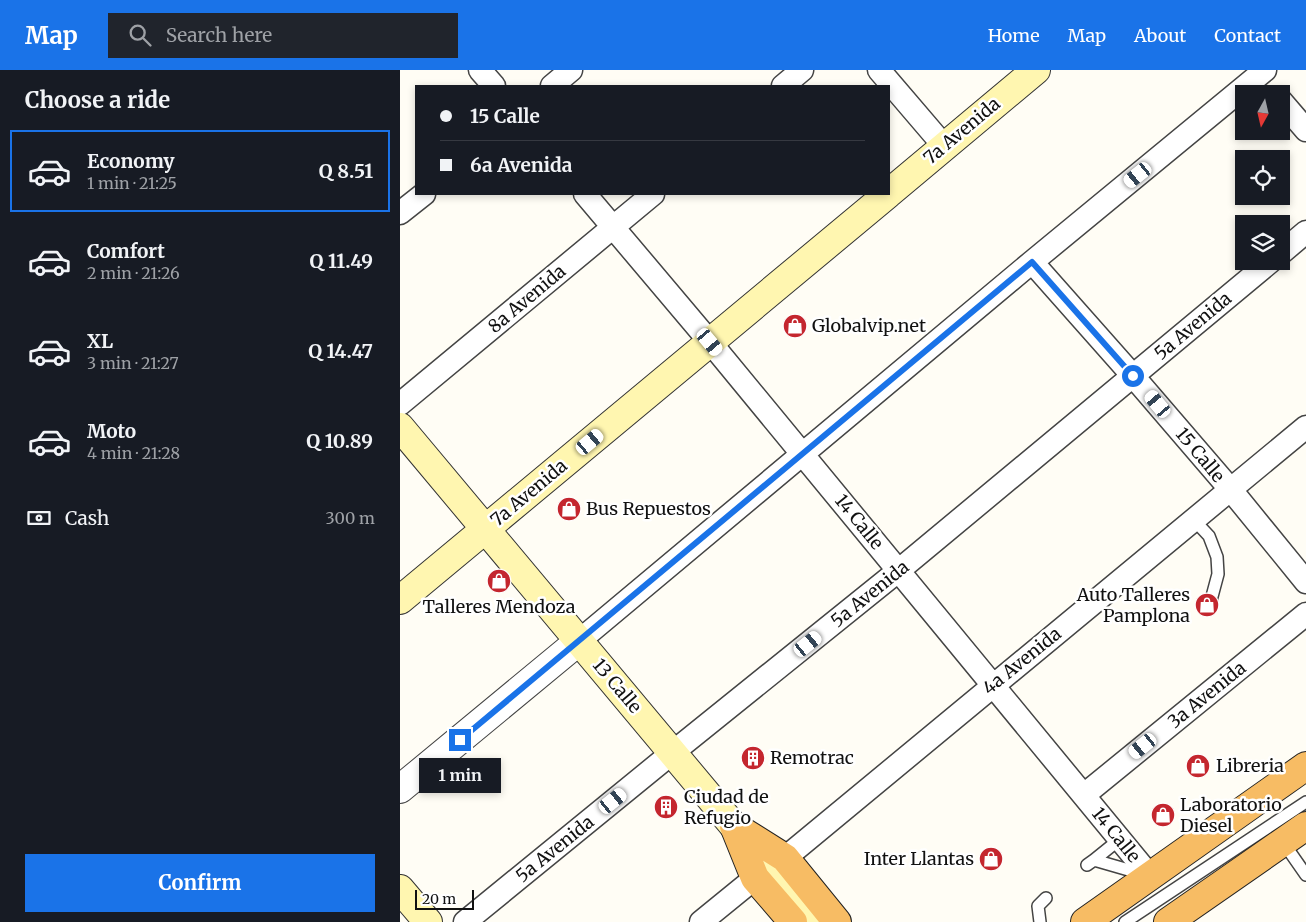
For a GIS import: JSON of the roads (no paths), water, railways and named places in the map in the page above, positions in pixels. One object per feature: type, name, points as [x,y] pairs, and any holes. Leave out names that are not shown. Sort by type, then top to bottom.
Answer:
[{"type":"highway","points":[[1086,922],[1306,766]]},
{"type":"highway","points":[[734,826],[785,858],[837,922]]},
{"type":"highway","points":[[734,826],[755,878],[793,922]]},
{"type":"highway","points":[[1168,922],[1306,826]]},
{"type":"main road","name":"7a Avenida","points":[[890,191],[1036,70]]},
{"type":"main road","name":"7a Avenida","points":[[400,600],[886,195]]},
{"type":"main road","name":"13 Calle","points":[[400,427],[814,922]]},
{"type":"main road","points":[[400,889],[428,922]]},
{"type":"street","points":[[480,70],[493,85]]},
{"type":"street","points":[[553,85],[571,70]]},
{"type":"street","points":[[783,85],[802,70]]},
{"type":"street","points":[[879,70],[944,146]]},
{"type":"street","points":[[400,789],[1260,72],[1269,85]]},
{"type":"street","points":[[1290,111],[1306,130]]},
{"type":"street","points":[[400,213],[423,195]]},
{"type":"street","name":"14 Calle","points":[[586,195],[803,454],[1150,876]]},
{"type":"street","name":"8a Avenida","points":[[400,404],[652,195]]},
{"type":"street","points":[[1290,245],[1306,232]]},
{"type":"street","name":"15 Calle","points":[[1032,262],[1133,376],[1306,582]]},
{"type":"street","name":"5a Avenida","points":[[465,922],[898,571],[1260,270]]},
{"type":"street","name":"4a Avenida","points":[[785,858],[1306,427]]},
{"type":"street","name":"3a Avenida","points":[[1084,795],[1306,614]]},
{"type":"street","points":[[701,922],[755,878]]},
{"type":"lane","points":[[1194,520],[1209,536],[1217,557],[1218,574],[1210,604]]},
{"type":"lane","points":[[1125,922],[1306,802]]},
{"type":"lane","points":[[1120,840],[1091,862],[1150,876]]},
{"type":"lane","points":[[1283,842],[1306,875]]},
{"type":"lane","points":[[1040,922],[1038,906],[1046,898]]},
{"type":"place","name":"Globalvip.net","points":[[795,326]]},
{"type":"place","name":"Bus Repuestos","points":[[569,509]]},
{"type":"place","name":"Talleres Mendoza","points":[[499,581]]},
{"type":"place","name":"Auto Talleres Pamplona","points":[[1207,605]]},
{"type":"place","name":"Remotrac","points":[[753,758]]},
{"type":"place","name":"Libreria","points":[[1198,766]]},
{"type":"place","name":"Ciudad de Refugio","points":[[666,807]]},
{"type":"place","name":"Laboratorio Diesel","points":[[1163,815]]},
{"type":"place","name":"Inter Llantas","points":[[991,859]]}]
